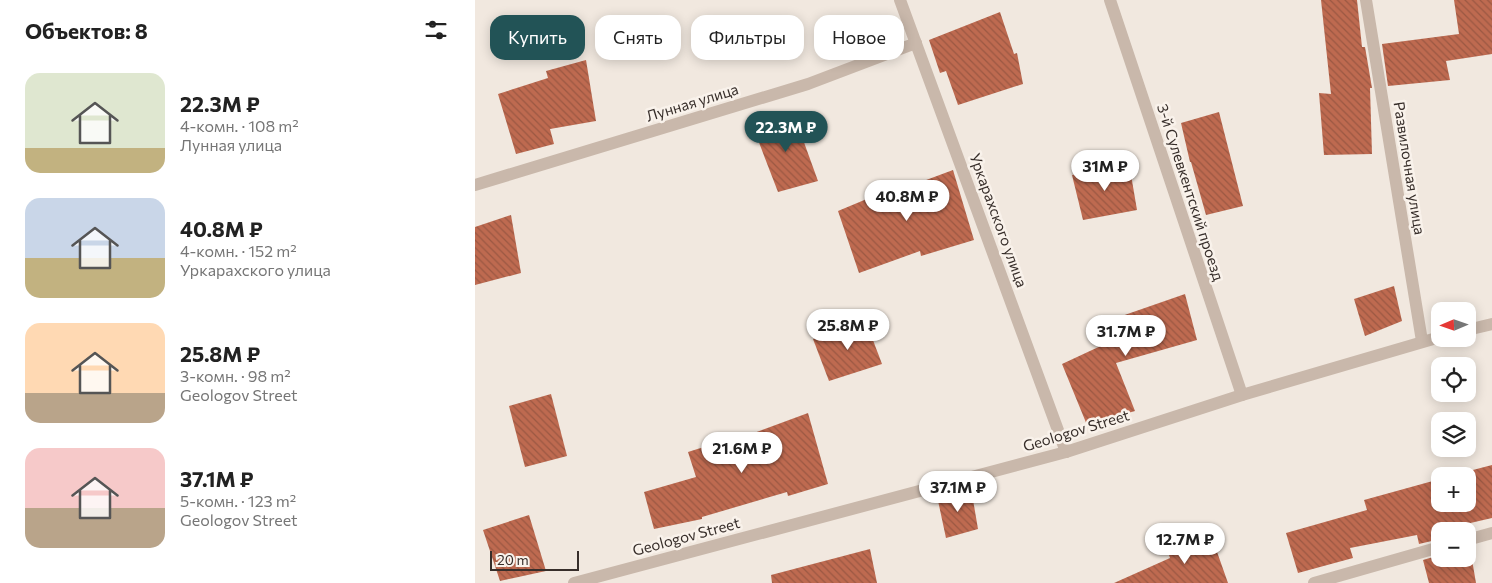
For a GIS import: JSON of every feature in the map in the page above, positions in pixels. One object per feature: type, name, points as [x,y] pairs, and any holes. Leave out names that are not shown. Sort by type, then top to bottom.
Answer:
[{"type":"street","name":"Уркарахского улица","points":[[900,0],[1066,452]]},
{"type":"street","name":"3-й Сулевкентский проезд","points":[[1110,0],[1241,395]]},
{"type":"street","name":"Развилочная улица","points":[[1366,0],[1422,341]]},
{"type":"street","name":"Лунная улица","points":[[475,185],[807,84],[916,43]]},
{"type":"street","points":[[1476,328],[1492,324]]},
{"type":"street","name":"Geologov Street","points":[[574,583],[623,577],[1066,452],[1241,395],[1431,339]]},
{"type":"street","points":[[1476,537],[1492,533]]},
{"type":"street","points":[[1313,583],[1431,550]]},
{"type":"building","points":[[1321,0],[1357,0],[1362,47],[1365,47],[1372,88],[1370,88],[1372,154],[1324,155],[1319,93],[1331,94]]},
{"type":"building","points":[[1454,0],[1492,0],[1492,54],[1446,61],[1450,80],[1388,86],[1382,44],[1459,34]]},
{"type":"building","points":[[1000,12],[1014,54],[1017,53],[1023,84],[958,105],[946,71],[940,73],[929,40]]},
{"type":"building","points":[[586,60],[596,121],[550,129],[554,144],[516,154],[498,94],[548,78],[546,71]]},
{"type":"building","points":[[793,112],[818,181],[778,192],[753,127]]},
{"type":"building","points":[[1219,112],[1243,206],[1206,215],[1190,162],[1181,123]]},
{"type":"building","points":[[1129,163],[1137,210],[1083,220],[1072,175]]},
{"type":"building","points":[[953,170],[974,240],[921,256],[920,251],[859,273],[838,211],[893,188],[894,192]]},
{"type":"building","points":[[511,215],[521,273],[475,285],[475,227]]},
{"type":"building","points":[[1394,286],[1402,321],[1365,336],[1354,299]]},
{"type":"building","points":[[1185,294],[1197,340],[1116,363],[1135,411],[1087,425],[1062,364],[1120,337],[1116,318]]},
{"type":"building","points":[[865,319],[882,364],[829,381],[813,339]]},
{"type":"building","points":[[551,394],[567,456],[525,467],[509,406]]},
{"type":"building","points":[[808,413],[828,484],[788,496],[787,492],[702,517],[702,519],[654,529],[644,492],[696,477],[688,452],[729,439],[730,442]]},
{"type":"building","points":[[1492,465],[1492,518],[1475,522],[1431,522],[1431,541],[1419,544],[1417,535],[1350,548],[1353,558],[1298,573],[1286,533],[1367,510],[1364,500],[1431,481],[1431,512],[1476,512],[1476,469]]},
{"type":"building","points":[[971,488],[978,529],[946,538],[937,496]]},
{"type":"building","points":[[529,515],[546,571],[500,581],[483,530]]},
{"type":"building","points":[[1210,532],[1228,583],[1114,583],[1170,558],[1167,549]]},
{"type":"building","points":[[870,549],[877,583],[772,583],[771,575]]},
{"type":"building","points":[[1431,558],[1431,567],[1473,567],[1476,583],[1429,583],[1423,560]]}]
